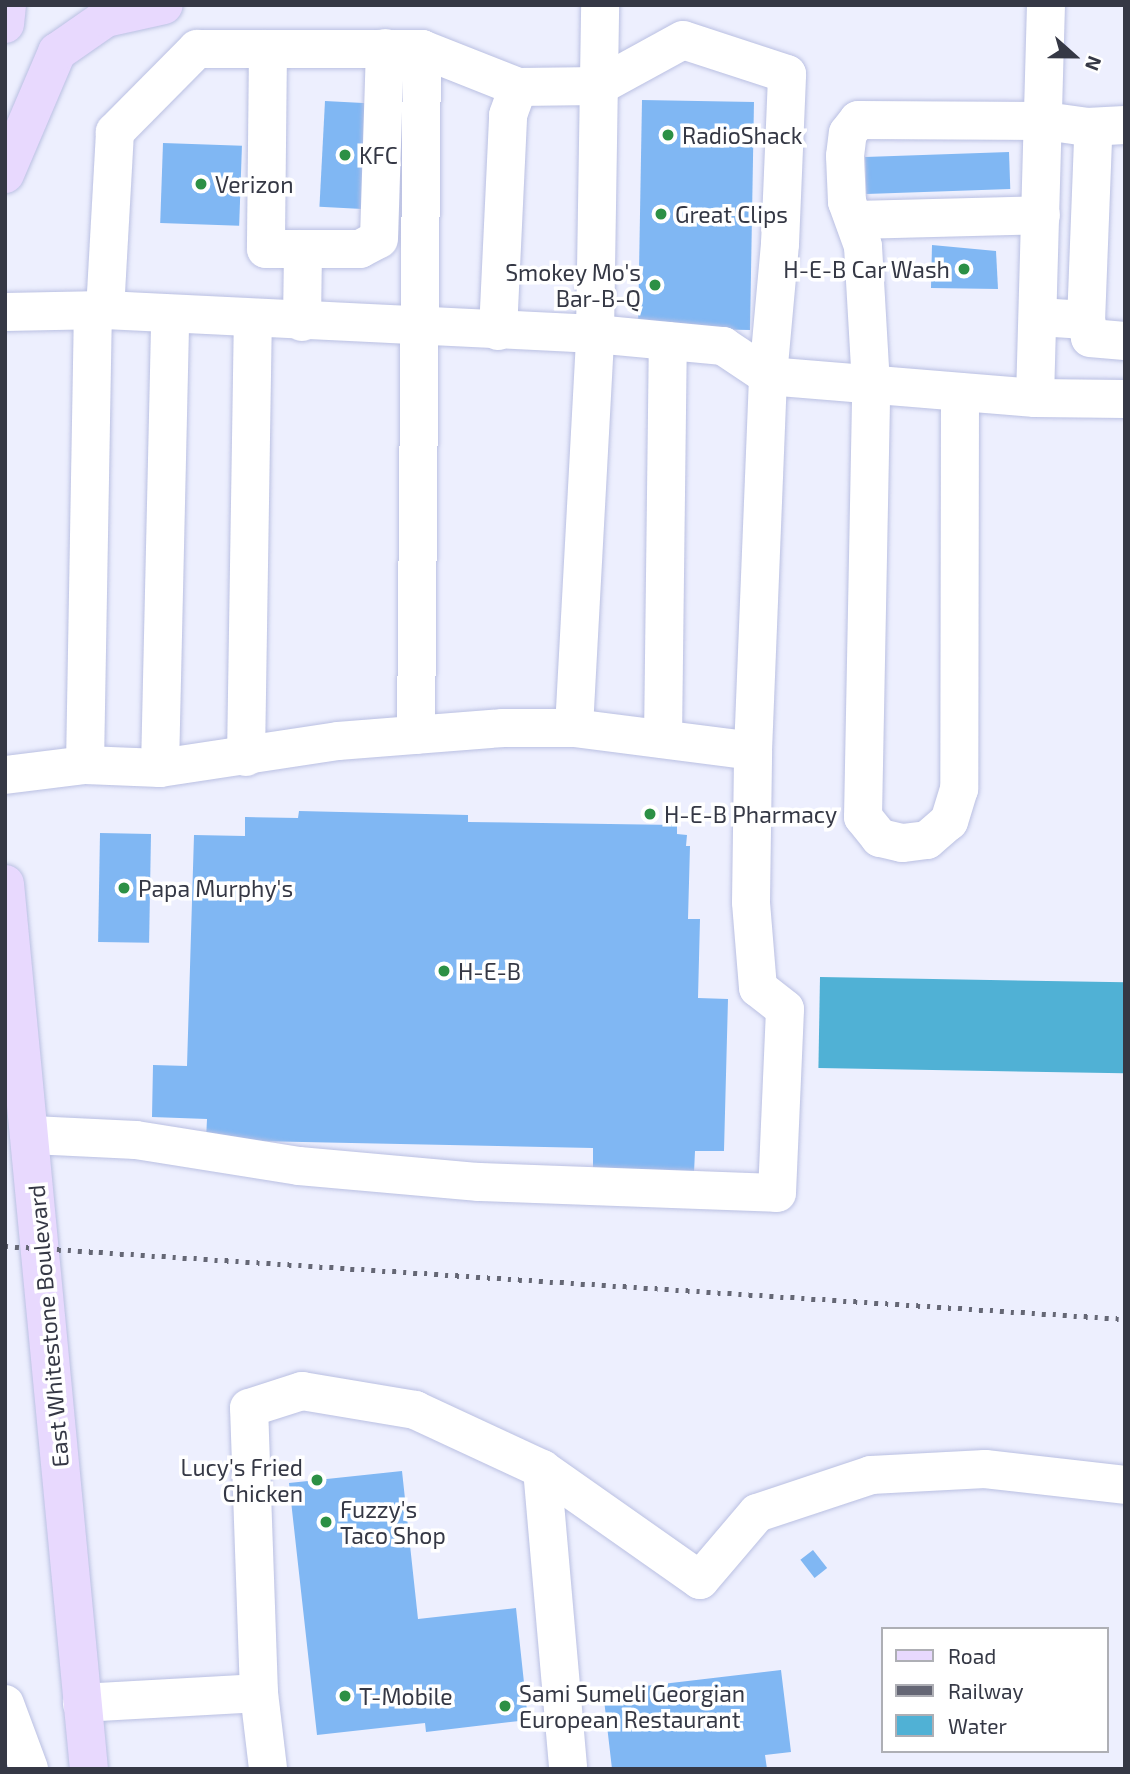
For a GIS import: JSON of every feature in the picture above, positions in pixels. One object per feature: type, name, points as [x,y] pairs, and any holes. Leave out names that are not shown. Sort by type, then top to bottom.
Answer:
[{"type":"main road","points":[[5,24],[7,5]]},
{"type":"main road","points":[[5,174],[57,52],[106,18],[164,5]]},
{"type":"main road","name":"East Whitestone Boulevard","points":[[5,884],[32,1135],[89,1769]]},
{"type":"lane","points":[[574,728],[595,334],[600,5]]},
{"type":"lane","points":[[1035,398],[1045,121],[1046,5]]},
{"type":"lane","points":[[32,1135],[136,1140],[299,1166],[479,1182],[777,1193],[785,1009],[758,988],[751,902],[753,751],[768,376],[780,244],[787,74],[683,40],[599,86],[518,87],[403,48],[197,49],[115,132],[99,310],[85,765]]},
{"type":"lane","points":[[268,49],[266,249],[360,249],[379,239],[403,48]]},
{"type":"lane","points":[[403,48],[419,327],[416,734]]},
{"type":"lane","points":[[498,331],[508,115],[518,87]]},
{"type":"lane","points":[[960,392],[959,789],[948,821],[927,840],[902,843],[880,838],[863,817],[871,385],[863,246],[847,202],[845,156],[848,133],[858,120],[1045,121],[1087,127],[1125,125]]},
{"type":"lane","points":[[1087,127],[1093,140],[1086,320],[1090,338],[1125,341]]},
{"type":"lane","points":[[855,220],[1041,215]]},
{"type":"lane","points":[[302,322],[303,249]]},
{"type":"lane","points":[[5,312],[99,310],[302,322],[595,334],[723,346],[768,376],[1035,398],[1125,400]]},
{"type":"lane","points":[[160,768],[170,314]]},
{"type":"lane","points":[[1038,317],[1086,320]]},
{"type":"lane","points":[[246,757],[253,318]]},
{"type":"lane","points":[[663,739],[668,341]]},
{"type":"lane","points":[[5,775],[85,765],[160,768],[338,741],[416,734],[574,728],[753,751]]},
{"type":"lane","points":[[268,1769],[259,1693],[248,1408],[302,1391],[415,1410],[542,1469],[700,1580],[757,1514],[871,1475],[985,1469],[1125,1485]]},
{"type":"lane","points":[[542,1469],[561,1768]]},
{"type":"lane","points":[[82,1703],[259,1693]]},
{"type":"lane","points":[[5,1704],[29,1769]]},
{"type":"water","points":[[820,977],[1125,982],[1123,1073],[818,1068]]},
{"type":"building","points":[[642,100],[754,102],[750,330],[638,328]]},
{"type":"building","name":"KFC","points":[[325,101],[368,103],[362,209],[319,207]]},
{"type":"building","name":"Verizon","points":[[163,143],[242,146],[239,226],[160,223]]},
{"type":"building","points":[[1009,152],[1010,189],[866,194],[865,157]]},
{"type":"building","name":"H-E-B Car Wash","points":[[932,245],[996,251],[998,289],[931,288]]},
{"type":"building","name":"H-E-B","points":[[299,811],[468,815],[468,822],[677,825],[677,834],[687,835],[686,846],[690,846],[688,919],[700,919],[698,998],[728,999],[724,1151],[695,1151],[694,1173],[593,1170],[593,1148],[206,1140],[207,1119],[152,1117],[153,1065],[187,1066],[194,835],[245,836],[245,817],[298,818]]},
{"type":"building","name":"Papa Murphy's","points":[[100,833],[151,834],[149,943],[98,942]]},
{"type":"building","points":[[402,1471],[418,1619],[516,1608],[528,1720],[426,1732],[425,1723],[317,1735],[289,1483]]},
{"type":"building","points":[[813,1550],[827,1568],[815,1578],[800,1560]]},
{"type":"building","points":[[781,1670],[791,1752],[765,1755],[767,1769],[612,1769],[603,1691]]},
{"type":"railway","points":[[5,1246],[1125,1319]]},
{"type":"place","name":"RadioShack","points":[[668,135]]},
{"type":"place","name":"KFC","points":[[345,155]]},
{"type":"place","name":"Verizon","points":[[201,184]]},
{"type":"place","name":"Great Clips","points":[[661,214]]},
{"type":"place","name":"H-E-B Car Wash","points":[[964,269]]},
{"type":"place","name":"Smokey Mo's Bar-B-Q","points":[[655,285]]},
{"type":"place","name":"H-E-B Pharmacy","points":[[650,814]]},
{"type":"place","name":"Papa Murphy's","points":[[124,888]]},
{"type":"place","name":"H-E-B","points":[[444,971]]},
{"type":"place","name":"Lucy's Fried Chicken","points":[[317,1480]]},
{"type":"place","name":"Fuzzy's Taco Shop","points":[[326,1522]]},
{"type":"place","name":"T-Mobile","points":[[345,1696]]},
{"type":"place","name":"Sami Sumeli Georgian European Restaurant","points":[[505,1706]]}]
